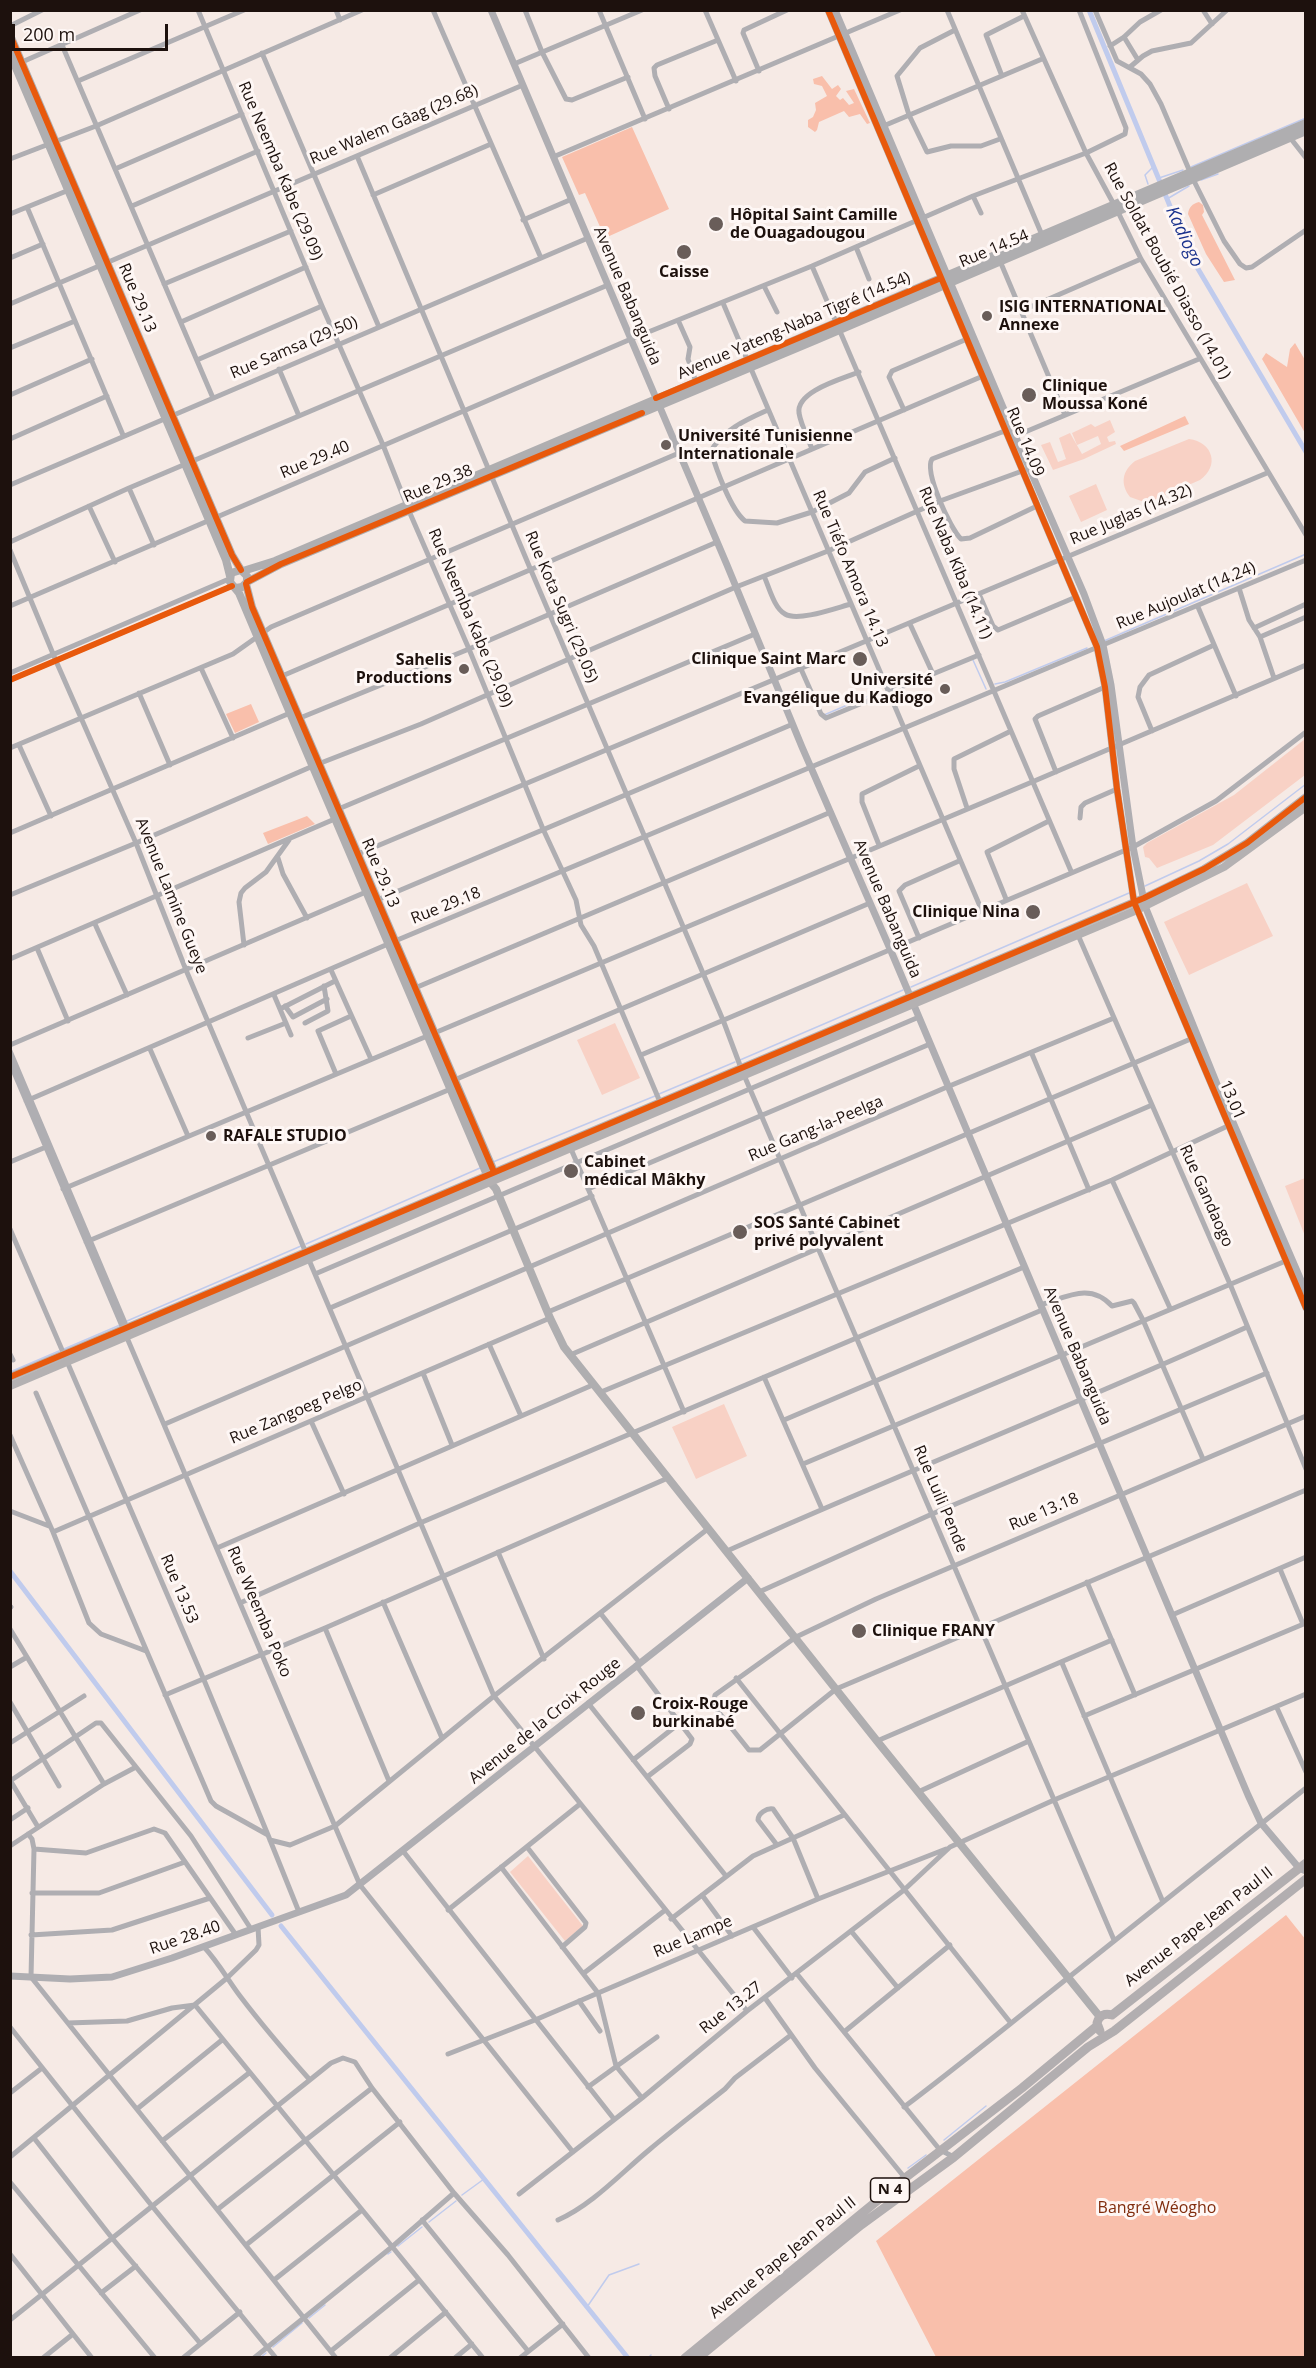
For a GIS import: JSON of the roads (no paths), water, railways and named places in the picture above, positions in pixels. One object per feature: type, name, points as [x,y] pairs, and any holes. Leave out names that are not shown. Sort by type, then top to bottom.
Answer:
[{"type":"highway","name":"Avenue Pape Jean Paul II","points":[[1112,2015],[1303,1867]]},
{"type":"highway","name":"Avenue Pape Jean Paul II","points":[[1116,2028],[1305,1879]]},
{"type":"highway","points":[[1107,2035],[1100,2031],[1099,2021],[1105,2014],[1112,2015],[1116,2019],[1116,2028]]},
{"type":"highway","name":"Avenue Pape Jean Paul II","points":[[685,2358],[940,2150],[1022,2088],[1099,2021]]},
{"type":"highway","name":"N 4","points":[[1107,2035],[1116,2028]]},
{"type":"highway","name":"Avenue Pape Jean Paul II","points":[[698,2358],[861,2225],[954,2157],[1088,2046],[1107,2035]]},
{"type":"main road","name":"Rue 29.13","points":[[10,35],[53,143],[212,518],[232,582],[261,635]]},
{"type":"main road","name":"Rue 29.13","points":[[10,54],[53,143],[69,190],[104,264]]},
{"type":"main road","name":"Rue 14.54","points":[[1288,135],[1305,123]]},
{"type":"main road","name":"Rue 14.54","points":[[839,326],[946,280],[1000,261],[1116,208],[1288,135],[1305,131]]},
{"type":"main road","points":[[946,280],[1042,235],[1116,208]]},
{"type":"main road","name":"Avenue Yateng-Naba Tigré (14.54)","points":[[658,402],[696,382],[749,364],[839,326]]},
{"type":"main road","points":[[658,402],[749,364]]},
{"type":"main road","name":"Rue 29.38","points":[[242,570],[275,561],[407,508],[658,402]]},
{"type":"main road","name":"Rue 29.38","points":[[247,583],[281,564],[407,508]]},
{"type":"main road","name":"Rue 29.13","points":[[212,518],[242,570]]},
{"type":"main road","points":[[247,583],[242,587],[232,582],[234,571],[242,570],[247,576],[252,608],[261,635],[290,713],[316,764]]},
{"type":"main road","points":[[261,635],[282,675],[300,718],[366,892],[392,943],[549,1315],[570,1354],[1067,1977],[1099,2021]]},
{"type":"main road","points":[[912,1000],[1078,935],[1140,904],[1247,843],[1305,797]]},
{"type":"main road","points":[[492,1177],[571,1149],[743,1072],[1224,867],[1305,807]]},
{"type":"main road","name":"Rue 29.13","points":[[337,814],[377,900],[392,943],[415,988],[430,1033]]},
{"type":"main road","points":[[10,1386],[66,1358],[492,1177],[660,1102],[743,1072]]},
{"type":"main road","points":[[10,1377],[66,1358]]},
{"type":"street","points":[[10,26],[42,10]]},
{"type":"street","points":[[22,62],[140,10]]},
{"type":"street","name":"Rue Neemba Kabe (29.09)","points":[[198,10],[383,446],[407,508],[507,738],[543,829],[576,900],[581,925],[591,938],[660,1102]]},
{"type":"street","points":[[78,81],[244,10]]},
{"type":"street","points":[[336,10],[340,20]]},
{"type":"street","points":[[10,159],[96,126],[362,10]]},
{"type":"street","points":[[433,10],[541,258]]},
{"type":"street","name":"Avenue Babanguida","points":[[491,10],[1220,1730],[1261,1823],[1303,1867]]},
{"type":"street","points":[[525,10],[542,52],[566,99],[572,100],[628,77]]},
{"type":"street","points":[[600,10],[645,119]]},
{"type":"street","points":[[514,64],[642,10]]},
{"type":"street","points":[[705,10],[735,81]]},
{"type":"street","points":[[759,71],[743,33],[744,30],[787,10]]},
{"type":"street","name":"Rue 14.09","points":[[828,10],[842,34]]},
{"type":"street","name":"Rue 14.09","points":[[835,10],[842,34],[1009,432],[1068,556],[1100,646],[1129,848]]},
{"type":"street","points":[[553,157],[900,10]]},
{"type":"street","points":[[947,10],[1042,235]]},
{"type":"street","name":"Rue 29.40","points":[[10,606],[631,339],[812,266],[1017,178],[1086,153],[1125,134],[1126,131],[1079,10]]},
{"type":"street","points":[[1095,10],[1117,61],[1130,67],[1150,84],[1161,104],[1191,176],[1234,257],[1246,268],[1252,267],[1305,230]]},
{"type":"street","points":[[1110,46],[1140,22],[1161,10]]},
{"type":"street","points":[[1203,10],[1212,24]]},
{"type":"street","points":[[1130,67],[1152,51],[1191,42],[1227,10]]},
{"type":"street","points":[[1002,76],[986,35],[1023,13]]},
{"type":"street","name":"Rue Soldat Boubié Diasso (14.01)","points":[[1023,13],[1086,153],[1141,260],[1305,535]]},
{"type":"street","points":[[955,30],[920,48],[898,73],[897,80],[909,115],[927,152],[951,146],[981,146],[1000,139]]},
{"type":"street","points":[[1124,37],[1138,60]]},
{"type":"street","points":[[669,109],[655,76],[654,68],[657,64],[718,40]]},
{"type":"street","points":[[62,45],[213,398]]},
{"type":"street","points":[[262,53],[378,327]]},
{"type":"street","points":[[881,127],[1042,59]]},
{"type":"street","name":"Rue Walem Gâag (29.68)","points":[[10,304],[523,85]]},
{"type":"street","points":[[115,169],[242,114]]},
{"type":"street","points":[[1288,135],[1305,158]]},
{"type":"street","points":[[373,195],[491,144]]},
{"type":"street","points":[[132,206],[258,152]]},
{"type":"street","name":"Rue Kota Sugri (29.05)","points":[[357,156],[743,1072]]},
{"type":"street","points":[[10,214],[69,190]]},
{"type":"street","points":[[973,196],[981,213]]},
{"type":"street","points":[[524,220],[572,199]]},
{"type":"street","points":[[27,207],[123,435]]},
{"type":"street","points":[[164,284],[291,231]]},
{"type":"street","name":"Rue Samsa (29.50)","points":[[10,485],[588,238]]},
{"type":"street","points":[[10,258],[43,244]]},
{"type":"street","points":[[856,247],[869,279]]},
{"type":"street","points":[[1021,311],[1141,260]]},
{"type":"street","points":[[1000,261],[1065,416]]},
{"type":"street","name":"Rue Naba Kiba (14.11)","points":[[812,266],[1071,871]]},
{"type":"street","points":[[181,322],[306,267]]},
{"type":"street","name":"Rue 14.09","points":[[946,280],[982,376],[1009,432]]},
{"type":"street","points":[[10,542],[129,488],[441,358],[608,285]]},
{"type":"street","points":[[764,286],[777,312]]},
{"type":"street","name":"Rue Tiéfo Amora 14.13","points":[[723,303],[982,911]]},
{"type":"street","points":[[197,360],[322,306]]},
{"type":"street","points":[[678,320],[690,347],[689,364],[696,382]]},
{"type":"street","points":[[10,348],[75,321]]},
{"type":"street","points":[[904,410],[889,377],[892,371],[967,339]]},
{"type":"street","points":[[1036,506],[966,539],[961,539],[955,532],[940,501],[929,469],[932,459],[1009,432],[1025,432],[1199,359]]},
{"type":"street","points":[[10,395],[92,360]]},
{"type":"street","points":[[279,369],[299,416]]},
{"type":"street","points":[[812,449],[799,414],[801,403],[809,394],[859,372]]},
{"type":"street","points":[[282,675],[982,376]]},
{"type":"street","points":[[10,439],[107,396]]},
{"type":"street","points":[[768,410],[736,427],[713,448],[712,454],[725,487],[739,514],[749,522],[777,523],[812,512],[849,493],[865,472],[896,458]]},
{"type":"street","points":[[10,748],[232,654],[271,627],[679,453]]},
{"type":"street","points":[[10,895],[316,764],[422,724],[940,501],[1026,470]]},
{"type":"street","name":"Rue 14.09","points":[[1026,470],[1036,506],[1100,646],[1104,687],[1116,745],[1117,789],[1140,904]]},
{"type":"street","name":"Rue Juglas (14.32)","points":[[357,854],[1267,473]]},
{"type":"street","points":[[129,488],[154,545]]},
{"type":"street","points":[[89,507],[115,562]]},
{"type":"street","points":[[300,718],[469,649],[717,542]]},
{"type":"street","name":"Avenue Lamine Gueye","points":[[10,550],[136,843],[186,970],[494,1696],[664,1911],[747,2011]]},
{"type":"street","name":"Rue Aujoulat (14.24)","points":[[811,768],[1305,560]]},
{"type":"street","points":[[764,576],[779,609],[788,616],[801,617],[850,604]]},
{"type":"street","points":[[10,673],[232,582]]},
{"type":"street","points":[[10,680],[232,582]]},
{"type":"street","points":[[1239,588],[1246,614],[1260,637],[1274,678]]},
{"type":"street","points":[[979,594],[993,626],[998,630],[1076,597]]},
{"type":"street","points":[[1254,628],[1305,604]]},
{"type":"street","points":[[1198,607],[1236,696]]},
{"type":"street","points":[[1260,637],[1305,617]]},
{"type":"street","points":[[910,624],[933,674]]},
{"type":"street","points":[[10,959],[290,838],[337,814],[507,738],[755,634]]},
{"type":"street","points":[[1152,731],[1138,697],[1144,680],[1149,675],[1214,645]]},
{"type":"street","points":[[801,669],[824,718],[979,655]]},
{"type":"street","points":[[66,1188],[1305,665]]},
{"type":"street","points":[[201,668],[232,738]]},
{"type":"street","points":[[1056,772],[1035,719],[1104,687]]},
{"type":"street","points":[[139,693],[170,765]]},
{"type":"street","points":[[10,833],[290,713]]},
{"type":"street","points":[[377,900],[793,724]]},
{"type":"street","points":[[967,808],[954,769],[954,759],[1011,730]]},
{"type":"street","points":[[641,1055],[891,951],[1006,899],[1129,848],[1216,801],[1305,732]]},
{"type":"street","points":[[19,745],[51,816]]},
{"type":"street","points":[[879,845],[861,799],[865,790],[919,766]]},
{"type":"street","name":"Rue 29.18","points":[[29,1100],[392,943],[811,768]]},
{"type":"street","points":[[1080,818],[1081,807],[1085,803],[1117,789]]},
{"type":"street","points":[[415,988],[831,812]]},
{"type":"street","points":[[1006,899],[987,852],[1048,821]]},
{"type":"street","points":[[244,945],[239,902],[241,893],[244,888],[266,872],[290,838]]},
{"type":"street","points":[[278,858],[283,874],[307,918]]},
{"type":"street","points":[[919,938],[899,894],[901,887],[959,861]]},
{"type":"street","points":[[10,1046],[366,892]]},
{"type":"street","points":[[88,1242],[269,1166],[620,1009],[870,903]]},
{"type":"street","name":"13.01","points":[[1140,904],[1231,1125],[1305,1292]]},
{"type":"street","points":[[95,924],[127,995]]},
{"type":"street","name":"Rue Gandaogo","points":[[1078,935],[1230,1284],[1305,1469]]},
{"type":"street","points":[[37,948],[68,1020]]},
{"type":"street","points":[[331,970],[371,1059]]},
{"type":"street","points":[[282,1008],[335,981]]},
{"type":"street","points":[[305,1023],[328,1011],[324,986]]},
{"type":"street","points":[[274,995],[282,1008],[291,1035]]},
{"type":"street","points":[[282,1008],[293,1017],[327,999]]},
{"type":"street","points":[[336,1074],[318,1031],[351,1016]]},
{"type":"street","points":[[315,1274],[498,1192],[577,1162],[919,1017]]},
{"type":"street","name":"Rue Gang-la-Peelga","points":[[165,1424],[947,1087],[1032,1054],[1114,1018]]},
{"type":"street","points":[[248,1038],[286,1023]]},
{"type":"street","name":"Rue Zangoeg Pelgo","points":[[53,1532],[489,1344],[626,1278],[1194,1037]]},
{"type":"street","points":[[588,1189],[930,1044]]},
{"type":"street","points":[[150,1049],[188,1136]]},
{"type":"street","name":"Rue Weemba Poko","points":[[10,1051],[46,1146],[66,1188]]},
{"type":"street","points":[[1032,1054],[1089,1190]]},
{"type":"street","name":"Rue Weemba Poko","points":[[10,1063],[29,1100],[360,1885],[573,2152]]},
{"type":"street","name":"Rue Luili Pende","points":[[743,1072],[1114,1940]]},
{"type":"street","points":[[570,1354],[1152,1105]]},
{"type":"street","points":[[601,1392],[1113,1180],[1231,1125]]},
{"type":"street","points":[[10,1162],[46,1146]]},
{"type":"street","points":[[571,1149],[684,1412]]},
{"type":"street","points":[[1113,1180],[1170,1308]]},
{"type":"street","points":[[330,1308],[592,1196]]},
{"type":"street","name":"Rue 13.53","points":[[10,1229],[204,1680],[299,1912]]},
{"type":"street","points":[[803,1464],[1289,1259]]},
{"type":"street","name":"13.01","points":[[1289,1259],[1305,1308]]},
{"type":"street","points":[[240,1603],[420,1523],[1024,1266]]},
{"type":"street","points":[[784,1420],[1041,1307],[1083,1292],[1101,1294],[1112,1306],[1131,1301],[1143,1320],[1203,1459]]},
{"type":"street","points":[[727,1551],[913,1470],[1081,1402],[1247,1327]]},
{"type":"street","points":[[489,1344],[521,1416]]},
{"type":"street","points":[[423,1373],[453,1445]]},
{"type":"street","points":[[759,1592],[932,1514],[1267,1373]]},
{"type":"street","points":[[764,1377],[822,1509]]},
{"type":"street","points":[[217,1548],[594,1384]]},
{"type":"street","points":[[36,1393],[211,1801],[269,1837],[290,1845],[335,1826],[494,1696],[709,1528]]},
{"type":"street","name":"Rue 13.18","points":[[781,1735],[760,1750],[749,1750],[713,1705],[713,1697],[736,1678],[796,1637],[876,1599],[1305,1416]]},
{"type":"street","points":[[311,1420],[344,1494]]},
{"type":"street","points":[[10,1435],[53,1532],[88,1623],[101,1634],[146,1651]]},
{"type":"street","points":[[165,1695],[325,1628],[668,1478]]},
{"type":"street","points":[[781,1735],[836,1689],[1305,1490]]},
{"type":"street","points":[[10,1511],[50,1526]]},
{"type":"street","points":[[498,1552],[544,1659]]},
{"type":"street","points":[[1172,1615],[1305,1557]]},
{"type":"street","points":[[1084,1716],[1304,1624],[1280,1569]]},
{"type":"street","name":"Avenue de la Croix Rouge","points":[[360,1885],[748,1578]]},
{"type":"street","points":[[1087,1582],[1135,1695]]},
{"type":"street","points":[[383,1602],[442,1738]]},
{"type":"street","points":[[601,1614],[692,1737],[691,1743],[646,1777]]},
{"type":"street","points":[[325,1628],[389,1781]]},
{"type":"street","points":[[10,1629],[104,1784]]},
{"type":"street","points":[[877,1741],[1112,1640]]},
{"type":"street","points":[[10,1666],[27,1657]]},
{"type":"street","points":[[1062,1663],[1163,1902]]},
{"type":"street","points":[[736,1678],[1010,2022]]},
{"type":"street","name":"Rue 13.27","points":[[519,2194],[642,2098],[747,2011],[904,1890],[950,1847],[1054,1800],[1305,1694]]},
{"type":"street","points":[[10,1743],[84,1696]]},
{"type":"street","points":[[10,1702],[59,1786]]},
{"type":"street","points":[[588,1703],[726,1876]]},
{"type":"street","points":[[1276,1708],[1305,1772]]},
{"type":"street","points":[[633,1760],[681,1722]]},
{"type":"street","points":[[10,2157],[227,1978],[259,1945],[254,1928],[191,1836],[101,1723],[96,1723],[11,1781],[38,1827]]},
{"type":"street","points":[[918,1792],[1029,1741]]},
{"type":"street","points":[[10,1846],[104,1784],[136,1767]]},
{"type":"street","points":[[904,2107],[972,2056],[1010,2022],[1305,1788]]},
{"type":"street","points":[[448,1910],[580,1804]]},
{"type":"street","points":[[10,1820],[28,1808]]},
{"type":"street","points":[[777,1845],[758,1820],[760,1815],[768,1809],[773,1809],[793,1838],[818,1899]]},
{"type":"street","points":[[671,1919],[753,1856],[844,1815]]},
{"type":"street","points":[[34,1849],[86,1852],[159,1829],[165,1833],[236,1935]]},
{"type":"street","points":[[28,1834],[32,1839],[34,1849],[31,1977],[336,2358]]},
{"type":"street","points":[[527,1847],[586,1923],[585,1928],[562,1947]]},
{"type":"street","name":"Rue Lampe","points":[[448,2054],[535,2020],[818,1899],[950,1847]]},
{"type":"street","points":[[402,1851],[614,2119]]},
{"type":"street","points":[[32,1893],[99,1893],[185,1862]]},
{"type":"street","points":[[501,1868],[598,1993],[616,2066],[642,2098]]},
{"type":"street","name":"Rue 28.40","points":[[10,1976],[102,1979],[204,1947],[336,1899],[360,1885]]},
{"type":"street","points":[[702,1895],[732,1936]]},
{"type":"street","points":[[31,1935],[112,1930],[210,1898]]},
{"type":"street","points":[[584,1974],[664,1911]]},
{"type":"street","points":[[753,1927],[844,2032],[940,2150],[954,2157]]},
{"type":"street","points":[[851,1931],[898,1988]]},
{"type":"street","points":[[844,2032],[950,1945]]},
{"type":"street","points":[[204,1947],[217,1961],[265,2028],[310,2080]]},
{"type":"street","points":[[765,1998],[851,2113],[906,2178]]},
{"type":"street","points":[[579,2001],[600,2031]]},
{"type":"street","points":[[68,2023],[127,2021],[184,2005],[195,2005]]},
{"type":"street","points":[[195,2005],[483,2358]]},
{"type":"street","points":[[10,2027],[276,2358]]},
{"type":"street","points":[[558,2220],[572,2214],[725,2089],[735,2078],[791,2035]]},
{"type":"street","points":[[588,2087],[657,2037]]},
{"type":"street","points":[[137,2109],[222,2040]]},
{"type":"street","points":[[10,2320],[331,2063],[343,2058],[355,2061],[372,2088],[454,2193],[508,2255],[589,2358]]},
{"type":"street","points":[[10,2093],[42,2068]]},
{"type":"street","points":[[162,2141],[249,2073]]},
{"type":"street","points":[[218,2209],[372,2088]]},
{"type":"street","points":[[246,2245],[400,2122]]},
{"type":"street","points":[[34,2138],[112,2238],[200,2343]]},
{"type":"street","points":[[10,2182],[155,2358]]},
{"type":"street","points":[[254,2358],[393,2246],[454,2193]]},
{"type":"street","points":[[274,2280],[362,2210]]},
{"type":"street","points":[[422,2220],[528,2351]]},
{"type":"street","points":[[10,2254],[92,2358]]},
{"type":"street","points":[[101,2294],[136,2266]]},
{"type":"street","points":[[331,2351],[419,2280]]},
{"type":"street","points":[[183,2358],[240,2312]]},
{"type":"street","points":[[390,2358],[447,2312]]},
{"type":"street","points":[[520,2358],[563,2324]]},
{"type":"street","points":[[43,2358],[73,2334]]},
{"type":"street","points":[[455,2358],[472,2344]]},
{"type":"waterway","name":"Kadiogo","points":[[1089,10],[1191,257],[1306,452]]},
{"type":"waterway","points":[[1191,167],[1306,118]]},
{"type":"waterway","points":[[1148,184],[1145,175],[1154,166]]},
{"type":"waterway","points":[[1159,178],[1183,170]]},
{"type":"waterway","points":[[1201,180],[1218,174]]},
{"type":"waterway","points":[[1167,199],[1189,186]]},
{"type":"waterway","points":[[1104,641],[1306,554]]},
{"type":"waterway","points":[[995,684],[1087,648]]},
{"type":"waterway","points":[[973,660],[986,689]]},
{"type":"waterway","points":[[824,715],[880,691]]},
{"type":"waterway","points":[[1145,886],[1199,861],[1228,844],[1306,784]]},
{"type":"waterway","points":[[911,987],[1129,893]]},
{"type":"waterway","points":[[740,1060],[903,990]]},
{"type":"waterway","points":[[659,1094],[735,1062]]},
{"type":"waterway","points":[[493,1162],[655,1096]]},
{"type":"waterway","points":[[306,1244],[480,1168]]},
{"type":"waterway","points":[[127,1321],[301,1246]]},
{"type":"waterway","points":[[64,1349],[120,1325]]},
{"type":"waterway","points":[[10,1372],[59,1351]]},
{"type":"waterway","points":[[10,1571],[272,1915]]},
{"type":"waterway","points":[[281,1926],[628,2358]]},
{"type":"waterway","points":[[944,2140],[986,2106]]},
{"type":"waterway","points":[[908,2168],[926,2155]]},
{"type":"waterway","points":[[462,2195],[484,2179]]},
{"type":"waterway","points":[[429,2222],[456,2201]]},
{"type":"waterway","points":[[398,2246],[422,2227]]},
{"type":"waterway","points":[[587,2307],[609,2275],[639,2264]]},
{"type":"waterway","points":[[309,2318],[325,2305]]},
{"type":"waterway","points":[[273,2347],[302,2323]]},
{"type":"waterway","points":[[260,2358],[266,2353]]},
{"type":"waterway","points":[[648,2358],[651,2355]]},
{"type":"place","name":"Hôpital Saint Camille de Ouagadougou","points":[[716,224]]},
{"type":"place","name":"Caisse","points":[[684,252]]},
{"type":"place","name":"ISIG INTERNATIONAL Annexe","points":[[987,316]]},
{"type":"place","name":"Clinique Moussa Koné","points":[[1029,395]]},
{"type":"place","name":"Université Tunisienne Internationale","points":[[666,445]]},
{"type":"place","name":"Clinique Saint Marc","points":[[860,659]]},
{"type":"place","name":"Sahelis Productions","points":[[464,669]]},
{"type":"place","name":"Université Evangélique du Kadiogo","points":[[945,689]]},
{"type":"place","name":"Clinique Nina","points":[[1033,912]]},
{"type":"place","name":"RAFALE STUDIO","points":[[211,1136]]},
{"type":"place","name":"Cabinet médical Mâkhy","points":[[571,1171]]},
{"type":"place","name":"SOS Santé Cabinet privé polyvalent","points":[[740,1232]]},
{"type":"place","name":"Clinique FRANY","points":[[859,1631]]},
{"type":"place","name":"Croix-Rouge burkinabé","points":[[638,1713]]},
{"type":"park label","name":"Bangré Wéogho","points":[[1157,2208]]}]
